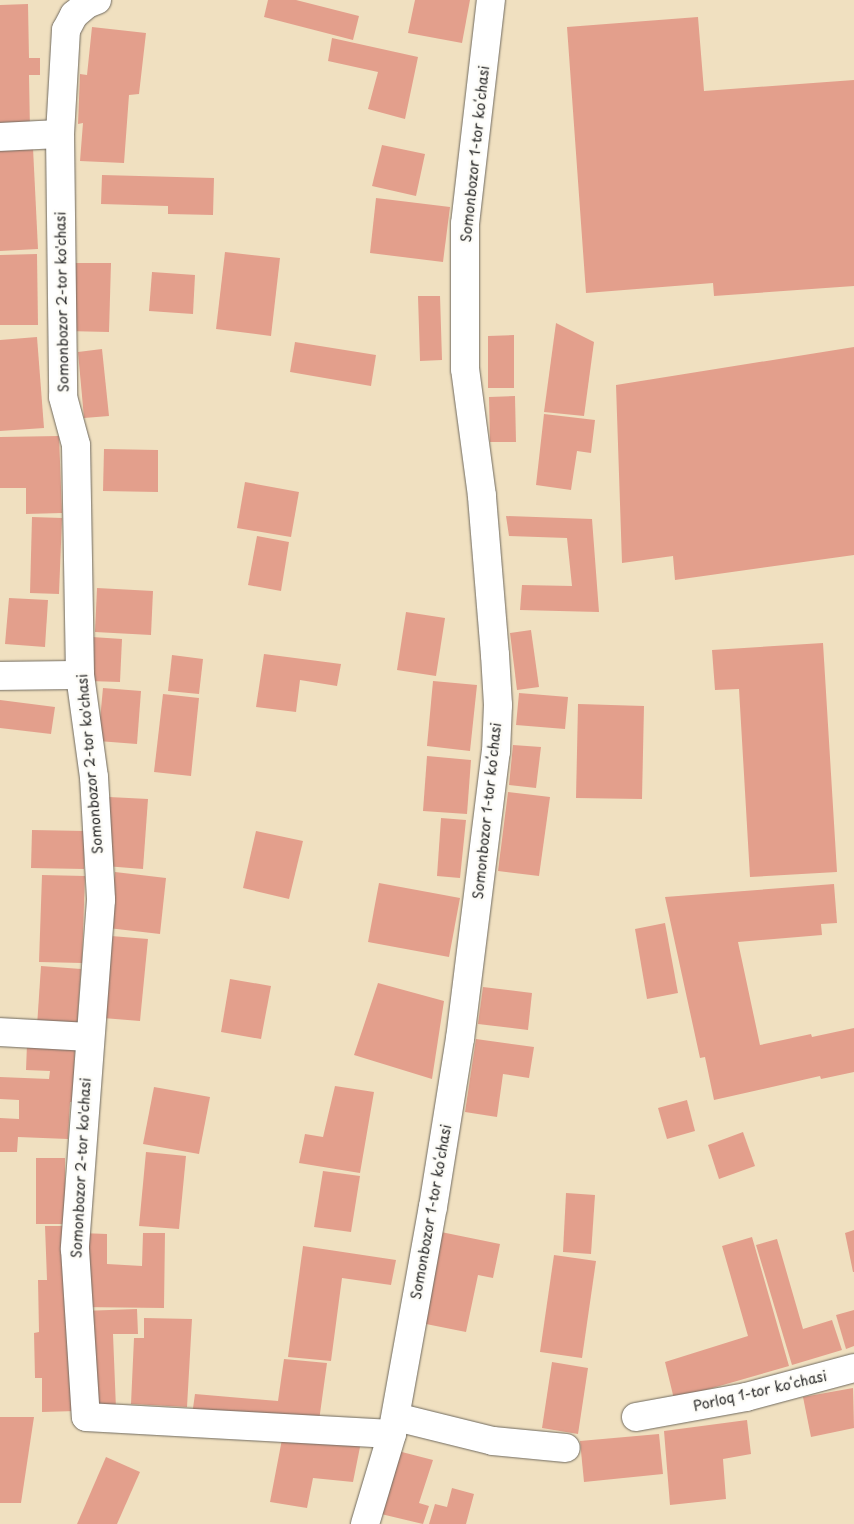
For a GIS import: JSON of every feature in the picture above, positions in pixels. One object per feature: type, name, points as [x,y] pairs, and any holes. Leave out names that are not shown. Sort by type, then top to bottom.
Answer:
[{"type":"street","name":"Somonbozor 2-tor ko'chasi","points":[[97,0],[87,4],[74,15],[66,30],[60,134],[63,397],[76,444],[80,675],[94,777],[101,900],[75,1249],[86,1417],[394,1426]]},
{"type":"street","name":"Somonbozor 1-tor koʻchasi","points":[[365,1524],[394,1426],[460,1039],[496,752],[498,705],[495,655],[482,496],[465,370],[465,224],[491,0]]},
{"type":"street","points":[[0,137],[60,134]]},
{"type":"street","points":[[0,676],[80,675]]},
{"type":"street","points":[[0,1032],[90,1036]]},
{"type":"street","name":"Porloq 1-tor koʻchasi","points":[[636,1417],[746,1397],[854,1368]]},
{"type":"street","points":[[394,1426],[493,1441],[566,1448]]},
{"type":"building","points":[[268,0],[296,0],[359,16],[353,40],[264,17]]},
{"type":"building","points":[[415,0],[470,0],[462,43],[408,33]]},
{"type":"building","points":[[28,4],[29,58],[40,58],[40,75],[29,75],[30,131],[0,132],[0,5]]},
{"type":"building","points":[[698,17],[704,91],[854,80],[854,286],[714,296],[713,283],[586,293],[567,27]]},
{"type":"building","points":[[92,27],[146,33],[139,94],[129,95],[124,163],[80,161],[83,123],[78,124],[80,74],[87,75]]},
{"type":"building","points":[[332,38],[418,57],[405,119],[368,109],[378,72],[328,61]]},
{"type":"building","points":[[382,145],[425,154],[416,196],[372,186]]},
{"type":"building","points":[[33,148],[38,249],[0,251],[0,150]]},
{"type":"building","points":[[102,175],[214,178],[213,215],[168,214],[168,206],[101,204]]},
{"type":"building","points":[[376,198],[450,207],[443,262],[370,253]]},
{"type":"building","points":[[225,252],[280,258],[271,336],[216,329]]},
{"type":"building","points":[[37,254],[38,325],[0,325],[0,255]]},
{"type":"building","points":[[68,263],[111,263],[109,332],[66,331]]},
{"type":"building","points":[[152,272],[195,275],[193,314],[149,311]]},
{"type":"building","points":[[418,296],[440,296],[442,360],[420,361]]},
{"type":"building","points":[[556,323],[594,342],[584,416],[544,412]]},
{"type":"building","points":[[514,335],[514,388],[488,388],[488,336]]},
{"type":"building","points":[[37,337],[44,428],[0,431],[0,340]]},
{"type":"building","points":[[295,342],[376,355],[371,386],[290,372]]},
{"type":"building","points":[[854,347],[854,555],[675,580],[673,556],[622,563],[616,385]]},
{"type":"building","points":[[102,349],[109,416],[84,418],[78,352]]},
{"type":"building","points":[[515,396],[516,442],[490,442],[489,397]]},
{"type":"building","points":[[544,414],[595,420],[591,453],[577,451],[571,490],[536,485]]},
{"type":"building","points":[[59,436],[62,513],[26,514],[26,488],[0,488],[0,437]]},
{"type":"building","points":[[104,449],[158,450],[158,492],[103,491]]},
{"type":"building","points":[[245,482],[299,492],[291,537],[237,528]]},
{"type":"building","points":[[506,516],[592,519],[599,612],[520,610],[522,585],[572,586],[567,538],[509,536]]},
{"type":"building","points":[[32,517],[62,518],[59,594],[30,593]]},
{"type":"building","points":[[257,536],[289,542],[281,591],[248,585]]},
{"type":"building","points":[[97,588],[153,591],[151,635],[95,632]]},
{"type":"building","points":[[9,598],[48,600],[45,647],[5,644]]},
{"type":"building","points":[[406,612],[445,618],[436,676],[397,670]]},
{"type":"building","points":[[531,630],[539,687],[517,690],[510,633]]},
{"type":"building","points":[[92,637],[122,639],[120,682],[89,681]]},
{"type":"building","points":[[823,643],[837,872],[750,877],[739,689],[715,690],[712,650]]},
{"type":"building","points":[[264,654],[341,664],[337,686],[300,680],[296,712],[256,707]]},
{"type":"building","points":[[172,655],[203,659],[199,694],[168,691]]},
{"type":"building","points":[[433,681],[477,685],[470,751],[427,746]]},
{"type":"building","points":[[103,688],[141,691],[137,744],[98,741]]},
{"type":"building","points":[[519,693],[568,697],[565,729],[516,725]]},
{"type":"building","points":[[163,694],[199,698],[191,776],[154,772]]},
{"type":"building","points":[[0,700],[55,707],[51,734],[0,728]]},
{"type":"building","points":[[578,704],[644,706],[642,799],[576,798]]},
{"type":"building","points":[[513,745],[541,747],[536,788],[509,785]]},
{"type":"building","points":[[427,756],[471,760],[467,814],[423,811]]},
{"type":"building","points":[[508,792],[550,797],[539,876],[498,871]]},
{"type":"building","points":[[109,797],[148,799],[143,869],[105,866]]},
{"type":"building","points":[[441,818],[466,820],[460,878],[437,876]]},
{"type":"building","points":[[32,830],[85,831],[84,869],[31,868]]},
{"type":"building","points":[[256,831],[303,841],[289,899],[243,888]]},
{"type":"building","points":[[115,872],[166,878],[160,934],[108,928]]},
{"type":"building","points":[[42,875],[85,876],[82,963],[39,962]]},
{"type":"building","points":[[379,883],[460,898],[449,957],[368,942]]},
{"type":"building","points":[[834,884],[837,923],[821,924],[822,935],[738,942],[760,1045],[811,1034],[812,1037],[854,1028],[854,1072],[821,1079],[820,1076],[714,1100],[705,1057],[700,1058],[665,897]]},
{"type":"building","points":[[665,923],[678,993],[647,999],[635,929]]},
{"type":"building","points":[[111,936],[148,939],[140,1021],[103,1018]]},
{"type":"building","points":[[41,966],[81,969],[77,1029],[37,1026]]},
{"type":"building","points":[[230,979],[271,986],[261,1039],[221,1032]]},
{"type":"building","points":[[378,983],[444,1001],[432,1079],[354,1055]]},
{"type":"building","points":[[483,987],[532,993],[528,1030],[478,1024]]},
{"type":"building","points":[[476,1039],[534,1047],[529,1078],[503,1074],[497,1117],[465,1112]]},
{"type":"building","points":[[27,1044],[75,1046],[73,1102],[70,1102],[68,1139],[18,1137],[17,1152],[0,1152],[0,1118],[19,1119],[19,1100],[0,1099],[0,1077],[49,1079],[50,1071],[26,1070]]},
{"type":"building","points":[[335,1086],[374,1092],[360,1173],[299,1163],[305,1134],[323,1137]]},
{"type":"building","points":[[154,1087],[210,1097],[199,1154],[143,1144]]},
{"type":"building","points":[[687,1100],[695,1131],[667,1139],[658,1108]]},
{"type":"building","points":[[743,1132],[755,1166],[719,1179],[708,1145]]},
{"type":"building","points":[[146,1152],[186,1156],[179,1229],[139,1226]]},
{"type":"building","points":[[36,1158],[65,1158],[65,1224],[36,1224]]},
{"type":"building","points":[[323,1171],[360,1176],[351,1232],[314,1227]]},
{"type":"building","points":[[566,1193],[595,1195],[591,1254],[563,1252]]},
{"type":"building","points":[[45,1226],[68,1226],[76,1411],[42,1412],[42,1378],[35,1378],[34,1333],[39,1332],[38,1280],[47,1280]]},
{"type":"building","points":[[854,1230],[854,1272],[853,1272],[845,1233]]},
{"type":"building","points":[[441,1232],[500,1244],[493,1278],[478,1275],[466,1332],[421,1323]]},
{"type":"building","points":[[81,1233],[107,1234],[107,1264],[142,1266],[143,1233],[165,1233],[164,1308],[81,1307]]},
{"type":"building","points":[[752,1237],[789,1366],[674,1399],[665,1362],[748,1336],[722,1246]]},
{"type":"building","points":[[777,1239],[803,1329],[832,1320],[842,1350],[792,1365],[756,1245]]},
{"type":"building","points":[[303,1246],[396,1260],[391,1285],[342,1278],[331,1361],[288,1357]]},
{"type":"building","points":[[554,1255],[596,1261],[582,1358],[540,1352]]},
{"type":"building","points":[[137,1309],[138,1334],[113,1334],[116,1409],[90,1410],[82,1311]]},
{"type":"building","points":[[854,1310],[854,1346],[846,1349],[836,1315]]},
{"type":"building","points":[[144,1318],[192,1319],[187,1407],[131,1404],[134,1338],[144,1338]]},
{"type":"building","points":[[284,1359],[327,1363],[318,1428],[192,1415],[195,1394],[278,1401]]},
{"type":"building","points":[[552,1362],[588,1368],[578,1434],[542,1428]]},
{"type":"building","points":[[853,1388],[854,1428],[811,1437],[803,1397]]},
{"type":"building","points":[[0,1417],[34,1417],[21,1503],[0,1503]]},
{"type":"building","points":[[747,1420],[751,1454],[723,1459],[726,1499],[670,1505],[664,1431]]},
{"type":"building","points":[[283,1434],[361,1442],[353,1482],[313,1478],[307,1508],[270,1502]]},
{"type":"building","points":[[659,1434],[663,1474],[584,1482],[580,1441]]},
{"type":"building","points":[[398,1451],[433,1460],[419,1503],[429,1506],[423,1524],[381,1514]]},
{"type":"building","points":[[106,1457],[140,1472],[117,1524],[77,1524]]},
{"type":"building","points":[[452,1488],[474,1494],[466,1524],[429,1524],[435,1504],[447,1507]]}]
